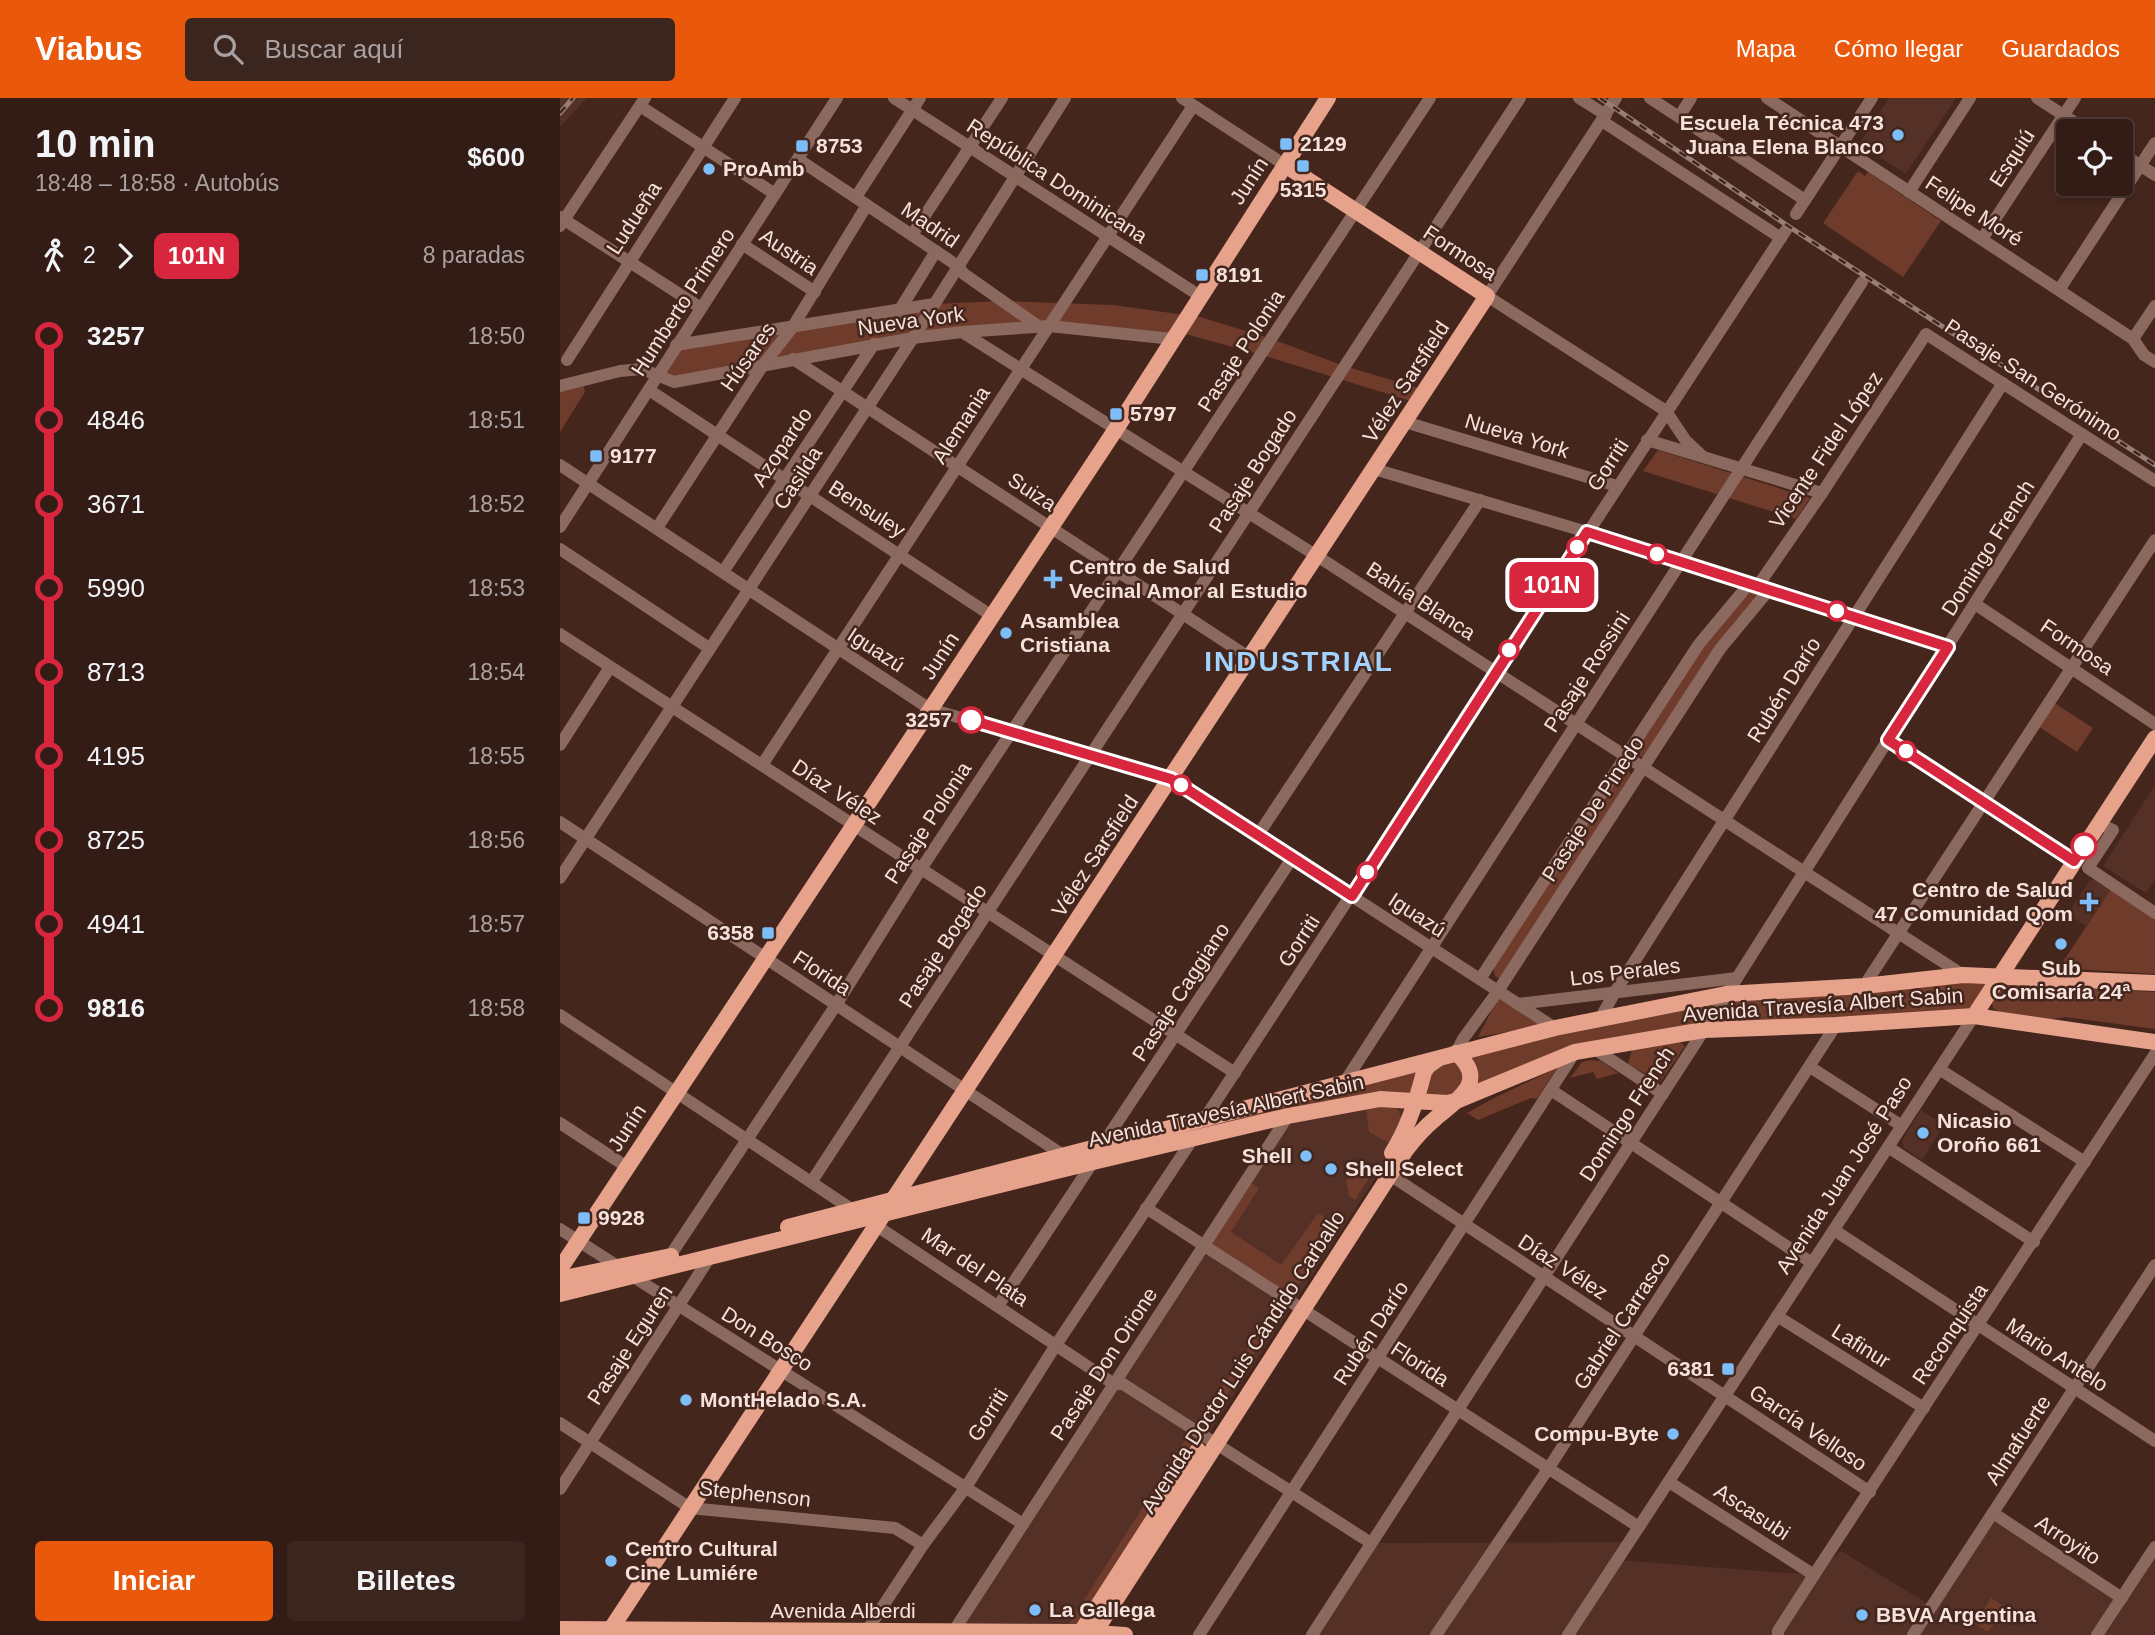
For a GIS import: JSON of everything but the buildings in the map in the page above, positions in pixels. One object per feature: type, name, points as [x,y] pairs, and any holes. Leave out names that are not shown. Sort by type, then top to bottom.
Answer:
[{"type":"main road","name":"Junín","points":[[560,1269],[1116,429],[1285,165],[1322,100]]},
{"type":"main road","name":"Formosa","points":[[1285,165],[1487,296]]},
{"type":"main road","name":"Vélez Sarsfield","points":[[608,1633],[782,1370],[875,1213],[966,1091],[1487,296]]},
{"type":"main road","name":"Avenida Juan José Paso","points":[[1974,1016],[2000,975],[2106,827],[2155,738]]},
{"type":"main road","name":"Avenida Travesía Albert Sabin","points":[[560,1279],[625,1272],[710,1257],[875,1213],[1063,1155],[1555,1028],[1726,994],[1864,986],[1962,975],[2155,983]]},
{"type":"main road","points":[[1668,1036],[1678,1020],[1671,1006]]},
{"type":"main road","name":"Avenida Travesía Albert Sabin","points":[[560,1294],[670,1256],[875,1213],[1287,1116],[1380,1099],[1438,1103],[1456,1101],[1576,1052],[1704,1030],[1974,1016],[2155,1042]]},
{"type":"main road","name":"Avenida Doctor Luis Cándido Carballo","points":[[1086,1634],[1385,1171],[1402,1137],[1428,1066],[1448,1056],[1464,1061],[1471,1077],[1468,1088],[1420,1133],[1385,1171]]},
{"type":"main road","points":[[1422,1079],[1426,1093],[1438,1103]]},
{"type":"main road","name":"Avenida Alberdi","points":[[560,1629],[608,1633],[953,1632],[1125,1635]]},
{"type":"street","name":"Ludueña","points":[[567,360],[735,98]]},
{"type":"street","name":"Humberto Primero","points":[[560,527],[837,98]]},
{"type":"street","name":"República Dominicana","points":[[894,98],[1200,296]]},
{"type":"street","name":"Húsares","points":[[657,528],[763,365],[792,328],[815,292],[920,98]]},
{"type":"street","points":[[912,235],[1002,98]]},
{"type":"street","name":"Casilda","points":[[560,878],[913,338],[1065,98]]},
{"type":"street","name":"Pasaje Polonia","points":[[670,1256],[836,1005],[921,869],[1430,98]]},
{"type":"street","name":"Pasaje Bogado","points":[[812,1181],[1520,98]]},
{"type":"street","points":[[1579,98],[1604,118]]},
{"type":"street","name":"Vélez Sarsfield","points":[[1487,296],[1616,98]]},
{"type":"street","points":[[1650,98],[1805,200]]},
{"type":"street","points":[[1679,117],[1691,98]]},
{"type":"street","points":[[1796,214],[1872,98]]},
{"type":"street","points":[[1909,192],[1970,98]]},
{"type":"street","points":[[2037,98],[2069,119]]},
{"type":"street","name":"Esquiú","points":[[1982,239],[2075,98]]},
{"type":"street","name":"Felipe Moré","points":[[1772,99],[2133,339],[2144,355],[2155,362]]},
{"type":"street","points":[[701,308],[561,221],[643,102],[703,147],[775,194]]},
{"type":"street","name":"Formosa","points":[[1188,102],[1285,165]]},
{"type":"street","name":"Alemania","points":[[762,765],[1021,369],[1044,326],[1108,236],[1188,102]]},
{"type":"street","name":"Gorriti","points":[[864,1633],[965,1487],[1783,234],[1604,118]]},
{"type":"street","points":[[2059,290],[2155,143]]},
{"type":"street","name":"Madrid","points":[[798,159],[958,266],[964,275],[1044,326]]},
{"type":"street","points":[[2133,161],[2155,175]]},
{"type":"street","name":"Austria","points":[[742,244],[815,292]]},
{"type":"street","points":[[899,311],[936,251]]},
{"type":"street","name":"Pasaje Rossini","points":[[1344,1083],[1862,282]]},
{"type":"street","name":"Formosa","points":[[1487,296],[1667,411],[1686,440],[1702,456]]},
{"type":"street","points":[[676,345],[934,304]]},
{"type":"street","points":[[2133,339],[2155,306]]},
{"type":"street","name":"Nueva York","points":[[560,386],[620,371],[642,369],[674,382],[874,344],[962,332],[1044,326],[1173,339]]},
{"type":"street","name":"Bahía Blanca","points":[[962,332],[1317,556],[1962,975]]},
{"type":"street","name":"Pasaje San Gerónimo","points":[[1926,334],[2155,481]]},
{"type":"street","name":"Vicente Fidel López","points":[[1758,587],[1926,334]]},
{"type":"street","name":"Azopardo","points":[[723,572],[874,344]]},
{"type":"street","name":"Suiza","points":[[793,359],[1250,658]]},
{"type":"street","name":"Rubén Darío","points":[[1600,1019],[2003,383]]},
{"type":"street","name":"Bensuley","points":[[649,390],[992,616]]},
{"type":"street","name":"Nueva York","points":[[1405,422],[1617,486]]},
{"type":"street","name":"Domingo French","points":[[1312,1635],[1663,1094],[2082,434]]},
{"type":"street","points":[[1647,440],[1822,494]]},
{"type":"street","name":"Iguazú","points":[[560,465],[930,709],[1171,779],[1555,1028]]},
{"type":"street","points":[[1374,469],[1587,532],[1948,647]]},
{"type":"street","points":[[1258,835],[1480,500]]},
{"type":"street","points":[[1864,986],[2155,540]]},
{"type":"street","points":[[560,549],[709,648]]},
{"type":"street","points":[[1480,979],[1699,644],[1758,587]]},
{"type":"street","name":"Pasaje De Pinedo","points":[[1448,1056],[1498,991],[1758,587]]},
{"type":"street","name":"Formosa","points":[[1975,604],[2155,724]]},
{"type":"street","name":"Díaz Vélez","points":[[560,634],[1235,1073]]},
{"type":"street","points":[[560,745],[610,667]]},
{"type":"street","points":[[1888,740],[2153,909]]},
{"type":"street","name":"Florida","points":[[560,822],[1063,1155]]},
{"type":"street","name":"Pasaje Caggiano","points":[[1101,1147],[1293,857]]},
{"type":"street","name":"Los Perales","points":[[1518,1004],[1737,978]]},
{"type":"street","name":"Mar del Plata","points":[[560,1015],[812,1181],[875,1213],[998,1306],[1114,1384],[1123,1384],[1371,1543]]},
{"type":"street","name":"Avenida Juan José Paso","points":[[1568,1635],[1974,1016]]},
{"type":"street","name":"Gabriel Carrasco","points":[[1436,1635],[1635,1337],[1836,1025]]},
{"type":"street","points":[[1593,1048],[1663,1094]]},
{"type":"street","name":"Rubén Darío","points":[[1199,1635],[1576,1052]]},
{"type":"street","name":"Reconquista","points":[[1778,1635],[1814,1575],[2155,1054]]},
{"type":"street","points":[[1810,1067],[1902,1126]]},
{"type":"street","points":[[1939,1069],[2085,1162]]},
{"type":"street","points":[[1551,1090],[1812,1263]]},
{"type":"street","name":"Pasaje Don Orione","points":[[953,1632],[1287,1116]]},
{"type":"street","points":[[560,1123],[626,1167]]},
{"type":"street","points":[[1888,1147],[2034,1242]]},
{"type":"street","points":[[998,1306],[1093,1162]]},
{"type":"street","name":"Díaz Vélez","points":[[1385,1171],[1725,1396]]},
{"type":"street","name":"Florida","points":[[1146,1208],[1639,1527]]},
{"type":"street","name":"Don Bosco","points":[[560,1229],[1023,1524]]},
{"type":"street","name":"Mario Antelo","points":[[1834,1230],[2155,1441]]},
{"type":"street","name":"Pasaje Eguren","points":[[560,1489],[710,1257]]},
{"type":"street","name":"Almafuerte","points":[[1913,1635],[2155,1266]]},
{"type":"street","name":"Lafinur","points":[[1777,1316],[1924,1409]]},
{"type":"street","name":"García Velloso","points":[[1725,1396],[1870,1492]]},
{"type":"street","name":"Stephenson","points":[[560,1423],[690,1508],[895,1528],[923,1545]]},
{"type":"street","name":"Ascasubi","points":[[1668,1482],[1814,1575]]},
{"type":"street","name":"Arroyito","points":[[1993,1513],[2122,1598]]},
{"type":"street","points":[[2097,1635],[2155,1547]]},
{"type":"shaded area","points":[[560,98],[587,98],[560,127]]},
{"type":"shaded area","name":"Escuela Técnica 473 Juana Elena Blanco","points":[[1889,98],[1956,98],[1906,174],[1859,144]]},
{"type":"shaded area","points":[[1858,171],[1865,176],[1868,172],[1941,221],[1903,277],[1823,223]]},
{"type":"shaded area","points":[[1002,301],[1113,305],[1200,317],[1272,339],[1344,366],[1426,390],[1417,403],[1178,332],[1173,339],[1049,326],[962,332],[674,382],[657,374],[676,345],[934,304]]},
{"type":"shaded area","points":[[581,377],[585,392],[560,432],[560,381]]},
{"type":"shaded area","points":[[1658,450],[1810,498],[1796,519],[1643,471]]},
{"type":"shaded area","points":[[1752,592],[1760,594],[1643,757],[1639,756],[1636,751],[1700,648]]},
{"type":"shaded area","points":[[2053,702],[2093,728],[2077,752],[2038,726]]},
{"type":"shaded area","points":[[1623,770],[1633,776],[1500,979],[1495,976],[1493,968]]},
{"type":"shaded area","points":[[2155,785],[2155,879],[2146,893],[2103,866]]},
{"type":"shaded area","name":"Centro de Salud 47 Comunidad Qom","points":[[2094,879],[2111,889],[2086,926],[2068,914],[2089,881]]},
{"type":"shaded area","points":[[2111,889],[2155,919],[2155,974],[2059,968]]},
{"type":"shaded area","points":[[2000,975],[1974,1016],[1836,1025],[1593,1048],[1472,1096],[1415,1100],[1193,1139],[1204,1120],[1671,1007]]},
{"type":"shaded area","points":[[2008,984],[2155,992],[2155,1029],[2065,1017],[2047,1020],[2002,1014],[1993,1008],[1992,1003]]},
{"type":"shaded area","points":[[1498,998],[1542,1026],[1478,1037]]},
{"type":"shaded area","points":[[1676,1039],[1685,1046],[1660,1082],[1628,1064],[1633,1046]]},
{"type":"shaded area","points":[[1601,1061],[1618,1073],[1597,1079],[1593,1072],[1570,1078],[1582,1062]]},
{"type":"shaded area","points":[[1557,1068],[1537,1099],[1531,1098],[1478,1120],[1467,1113],[1494,1098]]},
{"type":"shaded area","points":[[1415,1100],[1402,1137],[1080,1632],[953,1632],[1288,1116]]},
{"type":"shaded area","points":[[1392,1105],[1398,1110],[1402,1120],[1391,1144],[1369,1132],[1366,1106]]},
{"type":"shaded area","name":"Nicasio Oroño 661","points":[[1921,1110],[1944,1125],[1922,1160],[1904,1148],[1902,1141]]},
{"type":"shaded area","points":[[1362,1165],[1373,1172],[1355,1200],[1349,1196],[1346,1181],[1355,1167]]},
{"type":"shaded area","points":[[1248,1181],[1259,1188],[1231,1232],[1281,1265],[1318,1213],[1328,1219],[1335,1209],[1345,1215],[1293,1294],[1286,1295],[1211,1247],[1211,1239]]},
{"type":"shaded area","points":[[1279,1301],[1283,1310],[1206,1427],[1198,1427],[1198,1424]]},
{"type":"shaded area","points":[[1189,1434],[1197,1438],[1196,1443],[1081,1624],[1065,1630]]},
{"type":"shaded area","points":[[1993,1513],[2121,1598],[2155,1555],[2155,1635],[1312,1635],[1371,1543],[1629,1542],[1618,1560],[1814,1575],[1841,1551],[1932,1606]]},
{"type":"shaded area","points":[[1991,1598],[2005,1607],[1988,1632],[1975,1623]]},
{"type":"railway","points":[[560,113],[573,98]]},
{"type":"railway","points":[[1600,98],[1788,226],[2155,465]]},
{"type":"bus line","name":"101N","points":[[971,720],[1171,779],[1352,896],[1587,532],[1948,647],[1888,740],[2074,861],[2084,846]]},
{"type":"place","name":"Escuela Técnica 473 Juana Elena Blanco","points":[[1898,135]]},
{"type":"place","name":"2129","points":[[1286,144]]},
{"type":"place","name":"8753","points":[[802,146]]},
{"type":"place","name":"5315","points":[[1303,166]]},
{"type":"place","name":"ProAmb","points":[[709,169]]},
{"type":"place","name":"8191","points":[[1202,275]]},
{"type":"place","name":"5797","points":[[1116,414]]},
{"type":"place","name":"9177","points":[[596,456]]},
{"type":"place","name":"Centro de Salud Vecinal Amor al Estudio","points":[[1053,579]]},
{"type":"place","name":"Asamblea Cristiana","points":[[1006,633]]},
{"type":"place","name":"3257","points":[[971,720]]},
{"type":"place","name":"Centro de Salud 47 Comunidad Qom","points":[[2089,902]]},
{"type":"place","name":"6358","points":[[768,933]]},
{"type":"place","name":"Sub Comisaría 24ª","points":[[2061,944]]},
{"type":"place","name":"Nicasio Oroño 661","points":[[1923,1133]]},
{"type":"place","name":"Shell","points":[[1306,1156]]},
{"type":"place","name":"Shell Select","points":[[1331,1169]]},
{"type":"place","name":"9928","points":[[584,1218]]},
{"type":"place","name":"6381","points":[[1728,1369]]},
{"type":"place","name":"MontHelado S.A.","points":[[686,1400]]},
{"type":"place","name":"Compu-Byte","points":[[1673,1434]]},
{"type":"place","name":"Centro Cultural Cine Lumiére","points":[[611,1561]]},
{"type":"place","name":"La Gallega","points":[[1035,1610]]},
{"type":"place","name":"BBVA Argentina","points":[[1862,1615]]},
{"type":"district","name":"INDUSTRIAL","points":[[1299,661]]}]
